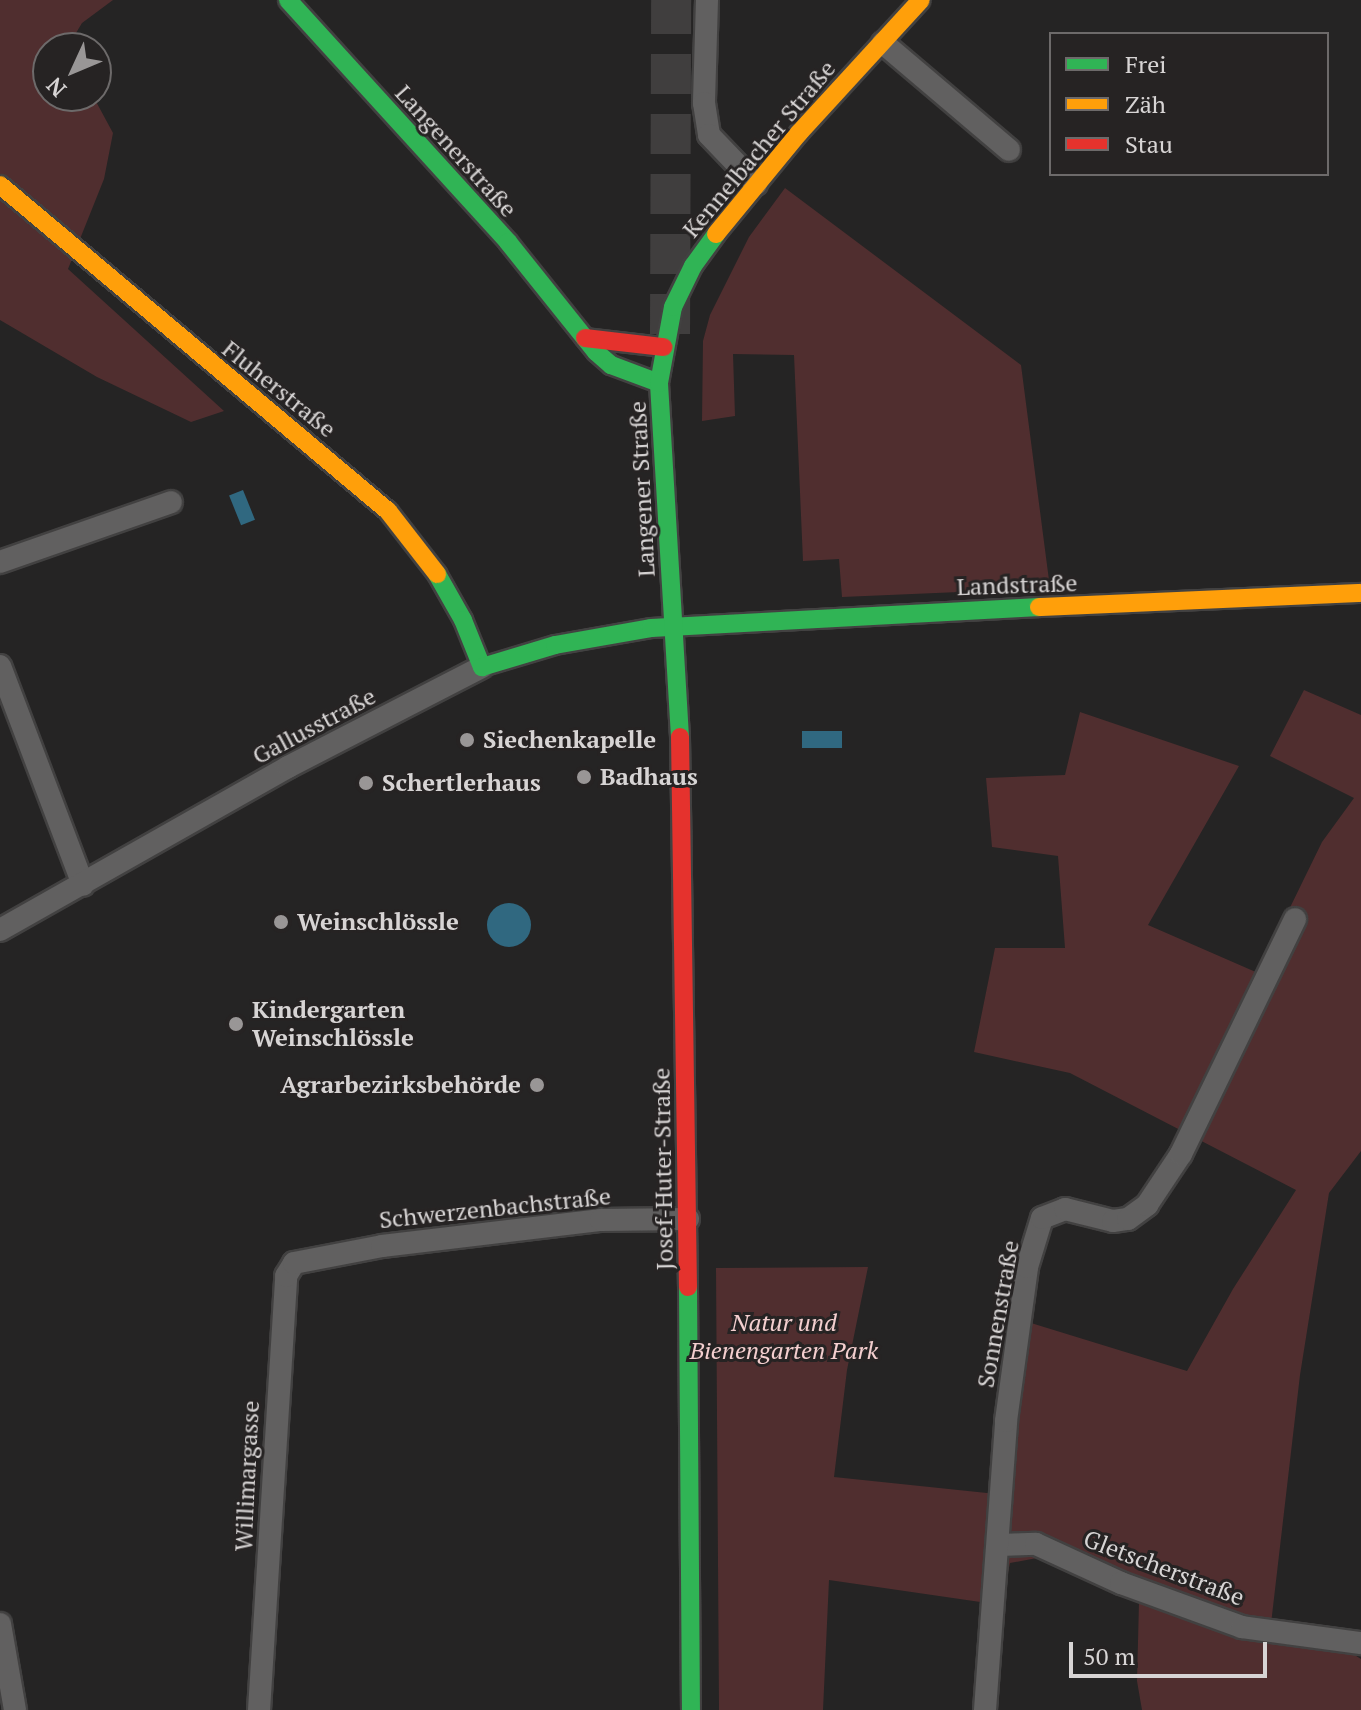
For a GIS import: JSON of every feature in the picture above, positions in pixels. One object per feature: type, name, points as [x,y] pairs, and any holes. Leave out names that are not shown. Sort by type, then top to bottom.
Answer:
[{"type":"main road","name":"Langenerstraße","points":[[288,0],[508,242],[585,338],[611,365],[659,383]]},
{"type":"main road","name":"Kennelbacher Straße","points":[[663,347],[673,307],[693,266],[756,184],[921,0]]},
{"type":"main road","name":"Fluherstraße","points":[[0,185],[241,392],[388,511],[444,584],[482,667]]},
{"type":"main road","points":[[585,338],[663,347]]},
{"type":"main road","name":"Langener Straße","points":[[663,347],[659,383],[674,628]]},
{"type":"main road","name":"Landstraße","points":[[674,628],[846,616],[1361,593]]},
{"type":"main road","name":"Gallusstraße","points":[[482,667],[614,632],[674,628]]},
{"type":"main road","name":"Josef-Huter-Straße","points":[[674,628],[688,1219],[691,1710]]},
{"type":"street","points":[[707,0],[704,103],[709,135],[756,184]]},
{"type":"street","points":[[883,43],[1009,150]]},
{"type":"street","points":[[0,562],[171,502]]},
{"type":"street","points":[[0,666],[83,885]]},
{"type":"street","name":"Gallusstraße","points":[[0,930],[288,767],[482,667]]},
{"type":"street","name":"Sonnenstraße","points":[[985,1710],[1010,1390],[1027,1267],[1042,1218],[1065,1209],[1113,1221],[1128,1219],[1147,1205],[1181,1154],[1295,919]]},
{"type":"street","name":"Schwerzenbachstraße","points":[[309,1259],[382,1246],[601,1220],[688,1219]]},
{"type":"street","name":"Willimargasse","points":[[259,1710],[286,1276],[294,1263],[309,1259]]},
{"type":"street","name":"Gletscherstraße","points":[[999,1545],[1036,1544],[1121,1583],[1242,1627],[1361,1643]]},
{"type":"street","points":[[0,1624],[15,1710]]},
{"type":"green space","points":[[0,0],[113,0],[82,23],[77,32],[32,32],[32,112],[102,112],[113,133],[104,179],[68,269],[224,411],[191,422],[97,377],[0,320]]},
{"type":"green space","points":[[785,188],[1021,365],[1050,588],[842,597],[839,559],[803,561],[794,355],[733,354],[735,416],[702,421],[703,341],[710,315],[749,237]]},
{"type":"green space","name":"Natur und Bienengarten Park","points":[[1304,690],[1361,715],[1361,1151],[1329,1193],[1300,1375],[1269,1641],[1353,1654],[1361,1659],[1361,1710],[1142,1710],[1137,1681],[1139,1602],[1037,1558],[1010,1563],[1001,1605],[829,1580],[823,1710],[719,1710],[716,1268],[868,1267],[847,1370],[834,1477],[1006,1495],[1031,1323],[1187,1371],[1233,1289],[1296,1190],[1070,1073],[974,1052],[995,948],[1065,948],[1058,856],[992,847],[986,778],[1065,775],[1080,712],[1239,766],[1148,925],[1258,973],[1322,842],[1354,798],[1270,756]]},
{"type":"water","points":[[243,490],[255,520],[241,525],[229,496]]},
{"type":"water","points":[[802,731],[842,731],[842,748],[802,748]]},
{"type":"water","points":[[509,903],[524,910],[531,925],[524,940],[509,947],[494,940],[487,925],[494,910]]},
{"type":"tunnel","points":[[670,334],[671,0]]},
{"type":"traffic: fast","points":[[288,0],[508,242],[596,352],[611,365],[659,383]]},
{"type":"traffic: fast","points":[[680,737],[659,383],[673,307],[693,266],[716,234]]},
{"type":"traffic: fast","points":[[437,574],[463,620],[482,667],[555,645],[651,628],[1039,607]]},
{"type":"traffic: fast","points":[[688,1287],[691,1710]]},
{"type":"traffic: slow","points":[[716,234],[799,133],[921,0]]},
{"type":"traffic: slow","points":[[0,185],[388,511],[437,574]]},
{"type":"traffic: slow","points":[[1039,607],[1361,593]]},
{"type":"traffic: jam","points":[[585,338],[663,347]]},
{"type":"traffic: jam","points":[[680,737],[688,1287]]},
{"type":"place","name":"Siechenkapelle","points":[[467,740]]},
{"type":"place","name":"Badhaus","points":[[584,777]]},
{"type":"place","name":"Schertlerhaus","points":[[366,783]]},
{"type":"place","name":"Weinschlössle","points":[[281,922]]},
{"type":"place","name":"Kindergarten Weinschlössle","points":[[236,1024]]},
{"type":"place","name":"Agrarbezirksbehörde","points":[[537,1085]]}]
